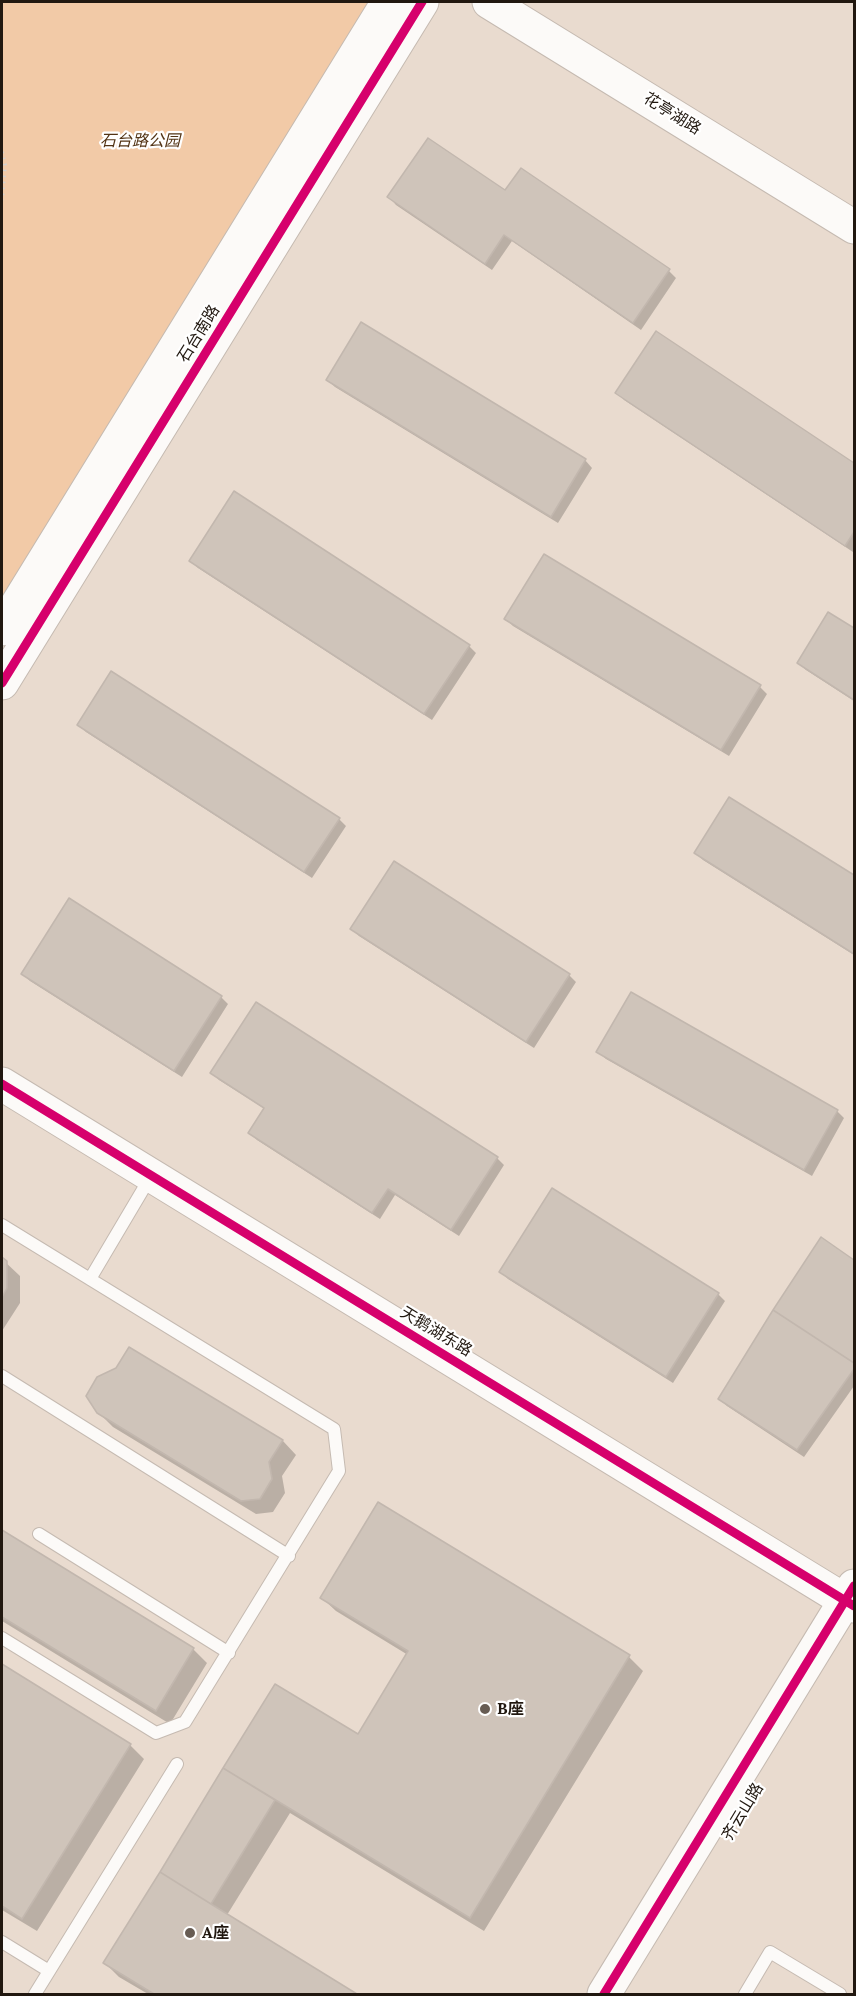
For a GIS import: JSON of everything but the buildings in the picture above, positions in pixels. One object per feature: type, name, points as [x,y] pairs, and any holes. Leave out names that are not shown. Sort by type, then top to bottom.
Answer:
[{"type":"street","name":"石台南路","points":[[2,629],[388,2]]},
{"type":"street","name":"石台南路","points":[[2,683],[422,2]]},
{"type":"street","name":"花亭湖路","points":[[489,2],[855,227]]},
{"type":"street","name":"天鹅湖东路","points":[[2,1084],[852,1605]]},
{"type":"street","points":[[604,1995],[852,1605]]},
{"type":"street","name":"齐云山路","points":[[631,1995],[852,1605]]},
{"type":"lane","points":[[90,1278],[151,1176]]},
{"type":"lane","points":[[2,1225],[334,1429],[339,1471],[186,1722],[156,1733],[2,1638]]},
{"type":"lane","points":[[2,1376],[289,1556]]},
{"type":"lane","points":[[39,1534],[229,1653]]},
{"type":"lane","points":[[35,1995],[177,1764]]},
{"type":"lane","points":[[2,1942],[49,1971]]},
{"type":"lane","points":[[745,1995],[770,1952],[840,1995]]},
{"type":"path","points":[[2,152],[5,165],[2,200]]},
{"type":"green space","name":"石台路公园","points":[[2,2],[388,2],[2,629]]},
{"type":"cycle path","points":[[2,683],[422,2]]},
{"type":"cycle path","points":[[2,1084],[854,1606]]},
{"type":"cycle path","points":[[604,1994],[854,1586]]},
{"type":"place","name":"B座","points":[[485,1709]]},
{"type":"place","name":"A座","points":[[190,1933]]}]
